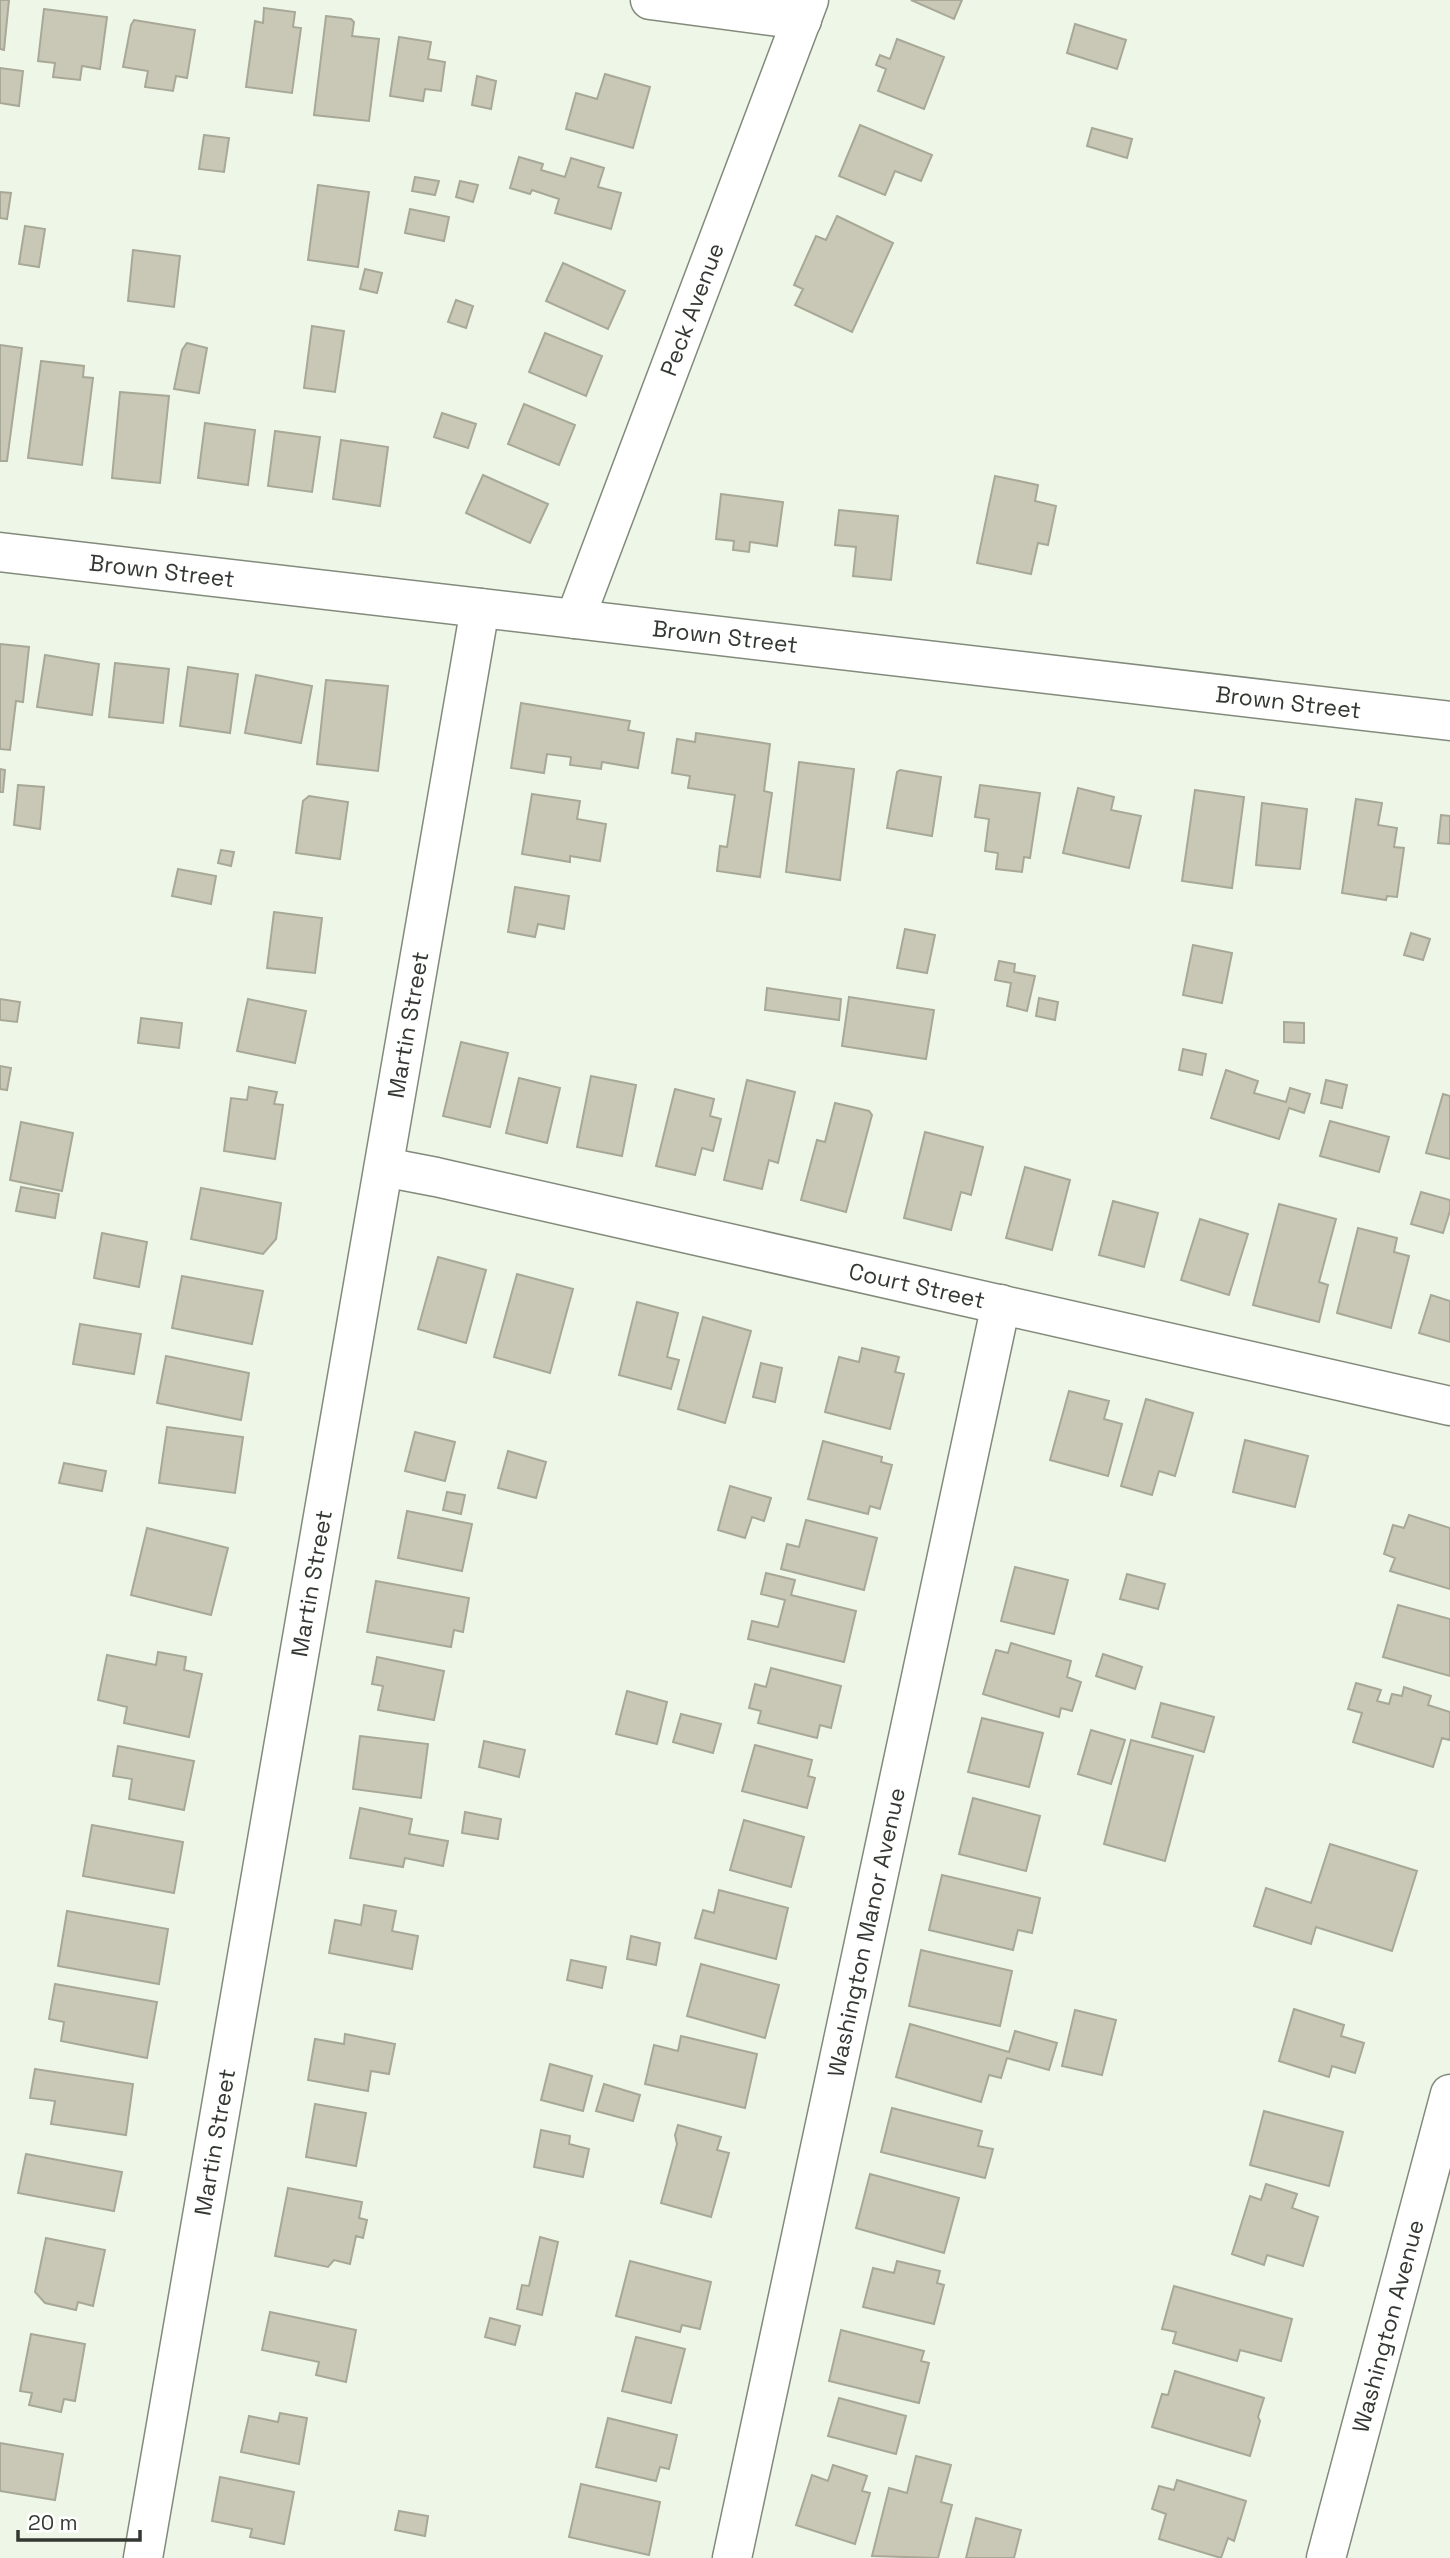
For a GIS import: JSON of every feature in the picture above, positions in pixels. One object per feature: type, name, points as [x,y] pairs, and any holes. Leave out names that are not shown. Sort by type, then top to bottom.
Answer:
[{"type":"street","points":[[650,0],[806,10]]},
{"type":"street","name":"Peck Avenue","points":[[575,619],[806,10]]},
{"type":"street","name":"Brown Street","points":[[0,552],[1450,721]]},
{"type":"street","name":"Martin Street","points":[[143,2558],[480,608]]},
{"type":"street","name":"Court Street","points":[[384,1167],[1450,1406]]},
{"type":"street","name":"Washington Manor Avenue","points":[[732,2558],[1001,1304]]},
{"type":"street","name":"Washington Avenue","points":[[1326,2558],[1450,2094]]},
{"type":"building","points":[[0,0],[9,0],[4,50],[0,49]]},
{"type":"building","points":[[911,0],[962,0],[954,19]]},
{"type":"building","points":[[264,8],[295,12],[293,27],[301,28],[292,93],[246,87],[255,21],[263,23]]},
{"type":"building","points":[[44,9],[107,17],[100,69],[82,66],[80,80],[53,77],[55,63],[38,61]]},
{"type":"building","points":[[326,16],[351,19],[354,22],[352,36],[379,39],[369,121],[314,115]]},
{"type":"building","points":[[134,20],[195,30],[187,78],[176,76],[173,91],[145,87],[148,71],[123,67]]},
{"type":"building","points":[[1075,24],[1126,40],[1117,69],[1067,53]]},
{"type":"building","points":[[399,37],[431,42],[428,59],[445,62],[441,91],[425,89],[423,101],[390,96]]},
{"type":"building","points":[[897,39],[944,57],[924,109],[878,91],[886,69],[876,65],[880,55],[890,59]]},
{"type":"building","points":[[0,68],[23,71],[19,106],[0,103]]},
{"type":"building","points":[[605,74],[650,87],[633,148],[566,129],[576,93],[597,99]]},
{"type":"building","points":[[477,76],[496,81],[491,109],[472,105]]},
{"type":"building","points":[[860,125],[932,155],[921,181],[895,171],[885,195],[839,176]]},
{"type":"building","points":[[1092,128],[1132,139],[1127,158],[1087,146]]},
{"type":"building","points":[[204,135],[229,138],[224,172],[199,169]]},
{"type":"building","points":[[519,157],[543,164],[541,170],[565,177],[571,158],[604,168],[598,187],[621,193],[611,229],[555,213],[559,199],[532,190],[530,194],[510,188]]},
{"type":"building","points":[[415,177],[439,181],[435,195],[412,191]]},
{"type":"building","points":[[460,181],[478,185],[473,202],[456,197]]},
{"type":"building","points":[[318,185],[369,192],[358,267],[308,260]]},
{"type":"building","points":[[0,192],[11,193],[7,219],[0,218]]},
{"type":"building","points":[[410,209],[449,217],[444,241],[405,233]]},
{"type":"building","points":[[837,216],[893,243],[852,332],[795,305],[803,289],[794,285],[816,236],[826,240]]},
{"type":"building","points":[[25,226],[45,229],[39,267],[19,264]]},
{"type":"building","points":[[133,250],[180,256],[174,307],[128,301]]},
{"type":"building","points":[[563,263],[625,291],[608,329],[546,301]]},
{"type":"building","points":[[365,269],[382,273],[377,293],[360,289]]},
{"type":"building","points":[[456,300],[473,306],[466,328],[448,322]]},
{"type":"building","points":[[312,326],[344,331],[335,392],[304,388]]},
{"type":"building","points":[[545,333],[602,356],[586,396],[529,372]]},
{"type":"building","points":[[187,343],[207,348],[199,393],[174,389],[182,350]]},
{"type":"building","points":[[0,345],[22,348],[7,461],[0,461]]},
{"type":"building","points":[[41,361],[84,366],[83,377],[93,378],[82,465],[28,458]]},
{"type":"building","points":[[120,392],[169,396],[160,483],[112,478]]},
{"type":"building","points":[[524,404],[575,425],[559,465],[508,444]]},
{"type":"building","points":[[442,413],[476,424],[468,448],[434,437]]},
{"type":"building","points":[[205,423],[255,430],[248,485],[198,478]]},
{"type":"building","points":[[275,431],[320,437],[312,492],[268,486]]},
{"type":"building","points":[[341,440],[388,447],[380,506],[333,499]]},
{"type":"building","points":[[483,475],[548,504],[530,543],[466,513]]},
{"type":"building","points":[[995,476],[1038,485],[1035,501],[1056,506],[1048,545],[1038,543],[1031,574],[977,563]]},
{"type":"building","points":[[721,494],[783,502],[777,546],[750,542],[749,552],[733,550],[734,541],[716,539]]},
{"type":"building","points":[[839,510],[898,516],[891,580],[853,576],[856,547],[835,545]]},
{"type":"building","points":[[0,644],[29,647],[23,702],[16,701],[10,750],[0,749]]},
{"type":"building","points":[[45,655],[99,664],[92,715],[37,707]]},
{"type":"building","points":[[115,663],[169,669],[163,723],[109,717]]},
{"type":"building","points":[[188,667],[238,674],[230,733],[180,726]]},
{"type":"building","points":[[256,675],[312,686],[301,743],[245,733]]},
{"type":"building","points":[[326,680],[388,686],[378,771],[317,764]]},
{"type":"building","points":[[521,703],[630,721],[628,730],[644,733],[638,768],[602,762],[601,769],[570,765],[571,757],[547,754],[544,773],[511,768]]},
{"type":"building","points":[[696,733],[770,744],[764,791],[772,793],[760,877],[717,871],[720,846],[727,847],[735,795],[688,788],[690,776],[672,773],[677,739],[695,742]]},
{"type":"building","points":[[799,762],[854,769],[840,880],[786,872]]},
{"type":"building","points":[[0,769],[5,770],[3,792],[0,792]]},
{"type":"building","points":[[900,770],[941,777],[932,836],[887,828],[897,772]]},
{"type":"building","points":[[18,785],[44,787],[40,829],[14,825]]},
{"type":"building","points":[[980,785],[1040,793],[1030,858],[1024,857],[1022,872],[996,869],[998,853],[985,851],[989,819],[975,817]]},
{"type":"building","points":[[1078,788],[1114,797],[1111,810],[1141,816],[1129,868],[1063,853]]},
{"type":"building","points":[[1195,790],[1244,797],[1232,888],[1182,881]]},
{"type":"building","points":[[532,794],[580,801],[577,819],[606,824],[600,861],[570,856],[570,862],[522,854]]},
{"type":"building","points":[[309,796],[348,802],[340,859],[296,853],[303,801]]},
{"type":"building","points":[[1356,799],[1382,803],[1378,825],[1397,828],[1394,847],[1404,848],[1397,897],[1387,896],[1386,900],[1342,893]]},
{"type":"building","points":[[1262,803],[1307,809],[1300,869],[1256,865]]},
{"type":"building","points":[[1441,815],[1450,816],[1450,844],[1438,843]]},
{"type":"building","points":[[221,850],[234,852],[231,866],[218,863]]},
{"type":"building","points":[[178,869],[216,876],[211,904],[172,896]]},
{"type":"building","points":[[515,887],[569,896],[564,929],[538,924],[535,937],[508,932]]},
{"type":"building","points":[[274,912],[322,918],[315,973],[267,968]]},
{"type":"building","points":[[905,929],[935,935],[927,973],[897,968]]},
{"type":"building","points":[[1411,933],[1430,939],[1423,960],[1404,955]]},
{"type":"building","points":[[1193,945],[1232,953],[1222,1003],[1183,995]]},
{"type":"building","points":[[999,961],[1015,964],[1014,972],[1035,976],[1027,1011],[1007,1006],[1011,983],[995,980]]},
{"type":"building","points":[[767,988],[841,999],[839,1020],[765,1010]]},
{"type":"building","points":[[849,997],[934,1010],[926,1059],[842,1046]]},
{"type":"building","points":[[1039,998],[1058,1002],[1055,1020],[1036,1016]]},
{"type":"building","points":[[0,999],[20,1002],[17,1022],[0,1020]]},
{"type":"building","points":[[248,999],[306,1011],[295,1063],[237,1051]]},
{"type":"building","points":[[141,1018],[182,1023],[179,1048],[138,1043]]},
{"type":"building","points":[[1284,1022],[1304,1023],[1304,1043],[1284,1042]]},
{"type":"building","points":[[461,1042],[508,1053],[490,1127],[443,1116]]},
{"type":"building","points":[[1183,1049],[1206,1054],[1202,1075],[1179,1070]]},
{"type":"building","points":[[0,1066],[11,1068],[7,1090],[0,1089]]},
{"type":"building","points":[[1226,1070],[1258,1081],[1254,1093],[1286,1102],[1290,1088],[1310,1094],[1304,1113],[1289,1108],[1279,1139],[1211,1118]]},
{"type":"building","points":[[591,1076],[636,1085],[622,1156],[577,1147]]},
{"type":"building","points":[[519,1078],[560,1088],[547,1143],[506,1133]]},
{"type":"building","points":[[747,1080],[795,1092],[778,1163],[769,1160],[762,1189],[724,1180]]},
{"type":"building","points":[[1326,1080],[1347,1085],[1342,1108],[1321,1103]]},
{"type":"building","points":[[249,1087],[277,1092],[274,1104],[283,1105],[275,1159],[224,1151],[231,1098],[247,1100]]},
{"type":"building","points":[[675,1089],[714,1099],[710,1116],[721,1119],[713,1151],[702,1148],[695,1175],[656,1166]]},
{"type":"building","points":[[1443,1094],[1450,1096],[1450,1159],[1426,1153]]},
{"type":"building","points":[[835,1103],[869,1111],[872,1115],[846,1212],[801,1200],[817,1140],[825,1142]]},
{"type":"building","points":[[1330,1121],[1389,1137],[1379,1172],[1320,1156]]},
{"type":"building","points":[[21,1122],[73,1133],[62,1191],[10,1180]]},
{"type":"building","points":[[925,1132],[983,1147],[971,1195],[961,1192],[951,1230],[904,1218]]},
{"type":"building","points":[[1025,1167],[1070,1180],[1052,1250],[1006,1238]]},
{"type":"building","points":[[21,1187],[59,1194],[55,1218],[16,1211]]},
{"type":"building","points":[[201,1188],[281,1203],[276,1239],[263,1254],[191,1239]]},
{"type":"building","points":[[1421,1192],[1450,1200],[1450,1211],[1443,1233],[1411,1224]]},
{"type":"building","points":[[1113,1201],[1158,1213],[1144,1267],[1099,1255]]},
{"type":"building","points":[[1279,1204],[1336,1219],[1319,1282],[1328,1285],[1319,1322],[1253,1305]]},
{"type":"building","points":[[1200,1219],[1248,1234],[1229,1295],[1181,1280]]},
{"type":"building","points":[[1358,1228],[1397,1238],[1394,1252],[1409,1256],[1391,1328],[1337,1313]]},
{"type":"building","points":[[102,1233],[147,1242],[139,1287],[94,1278]]},
{"type":"building","points":[[438,1257],[486,1270],[466,1343],[418,1329]]},
{"type":"building","points":[[517,1274],[573,1289],[550,1373],[494,1357]]},
{"type":"building","points":[[182,1276],[263,1291],[252,1344],[172,1328]]},
{"type":"building","points":[[1431,1295],[1450,1301],[1450,1342],[1419,1333]]},
{"type":"building","points":[[637,1302],[678,1313],[667,1357],[679,1360],[671,1389],[619,1375]]},
{"type":"building","points":[[703,1317],[751,1331],[725,1423],[678,1409]]},
{"type":"building","points":[[80,1324],[141,1334],[134,1374],[73,1364]]},
{"type":"building","points":[[862,1348],[899,1357],[895,1372],[904,1374],[890,1429],[825,1412],[839,1357],[859,1362]]},
{"type":"building","points":[[166,1356],[249,1373],[241,1420],[157,1403]]},
{"type":"building","points":[[761,1363],[782,1368],[775,1402],[753,1397]]},
{"type":"building","points":[[1069,1391],[1109,1401],[1104,1419],[1122,1424],[1108,1476],[1050,1460]]},
{"type":"building","points":[[1146,1399],[1193,1413],[1175,1476],[1159,1471],[1152,1495],[1121,1486]]},
{"type":"building","points":[[167,1427],[243,1437],[235,1493],[159,1483]]},
{"type":"building","points":[[415,1432],[455,1442],[445,1481],[405,1471]]},
{"type":"building","points":[[1245,1440],[1308,1456],[1295,1507],[1233,1492]]},
{"type":"building","points":[[823,1441],[882,1457],[881,1462],[892,1465],[880,1509],[870,1506],[868,1514],[808,1499]]},
{"type":"building","points":[[508,1451],[546,1462],[536,1498],[498,1488]]},
{"type":"building","points":[[64,1463],[106,1471],[102,1491],[59,1483]]},
{"type":"building","points":[[730,1486],[771,1498],[764,1521],[752,1517],[745,1538],[718,1530]]},
{"type":"building","points":[[447,1492],[465,1495],[461,1514],[443,1510]]},
{"type":"building","points":[[407,1511],[472,1524],[462,1571],[398,1558]]},
{"type":"building","points":[[1409,1515],[1450,1528],[1450,1589],[1390,1571],[1395,1558],[1384,1554],[1393,1525],[1404,1528]]},
{"type":"building","points":[[806,1520],[877,1538],[864,1590],[781,1569],[787,1544],[799,1547]]},
{"type":"building","points":[[147,1528],[228,1548],[211,1615],[131,1595]]},
{"type":"building","points":[[1015,1567],[1068,1580],[1054,1634],[1001,1621]]},
{"type":"building","points":[[766,1573],[795,1580],[791,1595],[856,1611],[844,1662],[748,1639],[752,1621],[778,1627],[785,1600],[761,1594]]},
{"type":"building","points":[[1127,1574],[1165,1584],[1158,1609],[1120,1599]]},
{"type":"building","points":[[376,1581],[469,1598],[463,1632],[454,1630],[451,1647],[367,1632]]},
{"type":"building","points":[[1398,1605],[1450,1619],[1450,1676],[1383,1657]]},
{"type":"building","points":[[1011,1643],[1071,1661],[1067,1677],[1081,1682],[1072,1711],[1061,1708],[1059,1717],[983,1694],[996,1650],[1008,1653]]},
{"type":"building","points":[[158,1652],[186,1657],[184,1670],[202,1674],[189,1737],[124,1723],[127,1707],[98,1700],[107,1655],[156,1665]]},
{"type":"building","points":[[1103,1654],[1142,1667],[1135,1689],[1096,1676]]},
{"type":"building","points":[[377,1657],[444,1671],[434,1720],[378,1710],[383,1686],[372,1684]]},
{"type":"building","points":[[771,1668],[841,1686],[831,1728],[820,1725],[817,1738],[758,1723],[761,1711],[749,1708],[755,1684],[766,1687]]},
{"type":"building","points":[[1356,1683],[1381,1690],[1377,1701],[1389,1704],[1392,1694],[1402,1696],[1404,1687],[1431,1696],[1428,1705],[1450,1712],[1450,1737],[1449,1740],[1442,1738],[1433,1767],[1353,1742],[1362,1713],[1348,1709]]},
{"type":"building","points":[[627,1691],[667,1702],[657,1744],[616,1734]]},
{"type":"building","points":[[1161,1703],[1214,1717],[1204,1752],[1152,1737]]},
{"type":"building","points":[[681,1714],[721,1724],[713,1753],[673,1742]]},
{"type":"building","points":[[982,1718],[1043,1733],[1029,1787],[968,1772]]},
{"type":"building","points":[[1091,1730],[1125,1740],[1111,1784],[1078,1774]]},
{"type":"building","points":[[360,1736],[428,1744],[421,1798],[353,1789]]},
{"type":"building","points":[[1131,1740],[1193,1756],[1165,1861],[1104,1844]]},
{"type":"building","points":[[484,1741],[525,1750],[519,1777],[479,1767]]},
{"type":"building","points":[[755,1745],[812,1760],[808,1776],[815,1778],[807,1808],[742,1791]]},
{"type":"building","points":[[118,1746],[194,1761],[184,1810],[129,1799],[132,1779],[113,1776]]},
{"type":"building","points":[[973,1798],[1040,1816],[1026,1871],[959,1854]]},
{"type":"building","points":[[360,1808],[412,1819],[409,1834],[448,1841],[443,1866],[405,1858],[403,1867],[350,1858]]},
{"type":"building","points":[[465,1812],[501,1819],[498,1839],[462,1833]]},
{"type":"building","points":[[744,1820],[804,1837],[791,1887],[730,1870]]},
{"type":"building","points":[[92,1825],[183,1842],[174,1893],[83,1876]]},
{"type":"building","points":[[1330,1844],[1417,1871],[1392,1951],[1316,1927],[1311,1944],[1254,1926],[1266,1888],[1311,1903]]},
{"type":"building","points":[[942,1875],[1040,1898],[1032,1933],[1018,1930],[1013,1950],[929,1930]]},
{"type":"building","points":[[719,1890],[788,1908],[776,1959],[695,1938],[703,1910],[714,1913]]},
{"type":"building","points":[[364,1905],[396,1911],[392,1931],[418,1936],[412,1969],[329,1953],[335,1920],[361,1925]]},
{"type":"building","points":[[67,1911],[168,1929],[159,1984],[58,1966]]},
{"type":"building","points":[[631,1936],[660,1943],[656,1965],[627,1959]]},
{"type":"building","points":[[921,1950],[1012,1971],[1000,2026],[909,2006]]},
{"type":"building","points":[[571,1960],[606,1967],[602,1988],[567,1980]]},
{"type":"building","points":[[701,1964],[779,1985],[765,2038],[687,2016]]},
{"type":"building","points":[[55,1984],[157,2002],[147,2058],[61,2041],[64,2022],[49,2019]]},
{"type":"building","points":[[1294,2009],[1344,2025],[1341,2036],[1364,2043],[1355,2073],[1332,2066],[1329,2077],[1279,2061]]},
{"type":"building","points":[[1075,2010],[1116,2020],[1102,2075],[1062,2066]]},
{"type":"building","points":[[910,2024],[1009,2052],[1015,2031],[1057,2043],[1049,2070],[1007,2058],[1001,2078],[989,2075],[981,2102],[896,2077]]},
{"type":"building","points":[[345,2034],[395,2044],[389,2074],[371,2071],[368,2091],[308,2080],[315,2039],[344,2044]]},
{"type":"building","points":[[681,2036],[757,2054],[745,2108],[645,2084],[654,2045],[678,2051]]},
{"type":"building","points":[[550,2064],[592,2076],[583,2111],[541,2100]]},
{"type":"building","points":[[35,2069],[133,2084],[126,2135],[51,2124],[55,2101],[30,2098]]},
{"type":"building","points":[[604,2084],[640,2095],[633,2121],[596,2111]]},
{"type":"building","points":[[315,2104],[366,2113],[356,2166],[306,2157]]},
{"type":"building","points":[[892,2108],[982,2131],[978,2146],[993,2149],[985,2178],[881,2152]]},
{"type":"building","points":[[1264,2111],[1343,2132],[1329,2186],[1250,2165]]},
{"type":"building","points":[[678,2125],[721,2137],[717,2150],[729,2153],[711,2217],[661,2203],[677,2144],[675,2135]]},
{"type":"building","points":[[541,2130],[570,2136],[569,2144],[589,2149],[583,2177],[534,2167]]},
{"type":"building","points":[[26,2154],[122,2172],[114,2211],[18,2193]]},
{"type":"building","points":[[870,2174],[959,2198],[944,2253],[856,2228]]},
{"type":"building","points":[[1266,2184],[1297,2194],[1292,2208],[1318,2217],[1303,2266],[1267,2255],[1264,2265],[1232,2254],[1250,2196],[1261,2200]]},
{"type":"building","points":[[288,2188],[362,2202],[359,2218],[367,2220],[363,2238],[356,2236],[350,2264],[334,2260],[328,2267],[275,2256]]},
{"type":"building","points":[[540,2237],[558,2242],[542,2315],[517,2309],[522,2285],[529,2286]]},
{"type":"building","points":[[46,2238],[105,2250],[93,2306],[78,2302],[76,2310],[45,2303],[35,2292]]},
{"type":"building","points":[[630,2261],[711,2282],[700,2329],[682,2325],[680,2332],[616,2316]]},
{"type":"building","points":[[897,2261],[940,2271],[937,2283],[944,2285],[934,2324],[863,2307],[873,2268],[894,2273]]},
{"type":"building","points":[[1174,2286],[1292,2319],[1281,2361],[1240,2350],[1237,2361],[1173,2343],[1176,2332],[1162,2329]]},
{"type":"building","points":[[270,2312],[356,2330],[346,2382],[316,2375],[319,2362],[262,2350]]},
{"type":"building","points":[[490,2318],[520,2326],[515,2345],[485,2337]]},
{"type":"building","points":[[841,2330],[924,2351],[921,2361],[929,2363],[919,2403],[829,2381]]},
{"type":"building","points":[[31,2334],[85,2344],[75,2401],[64,2399],[61,2412],[29,2405],[32,2393],[20,2391]]},
{"type":"building","points":[[636,2337],[685,2349],[671,2403],[622,2391]]},
{"type":"building","points":[[1175,2371],[1264,2398],[1250,2456],[1152,2427],[1162,2394],[1168,2395]]},
{"type":"building","points":[[839,2398],[906,2416],[896,2454],[828,2436]]},
{"type":"building","points":[[280,2413],[307,2418],[299,2464],[241,2452],[249,2416],[278,2422]]},
{"type":"building","points":[[608,2418],[677,2435],[669,2469],[660,2467],[656,2481],[596,2467]]},
{"type":"building","points":[[0,2443],[63,2454],[55,2500],[0,2491]]},
{"type":"building","points":[[916,2456],[951,2465],[941,2502],[952,2505],[938,2558],[872,2556],[889,2488],[907,2493]]},
{"type":"building","points":[[833,2465],[867,2476],[862,2491],[870,2493],[855,2544],[796,2525],[812,2475],[828,2481]]},
{"type":"building","points":[[220,2477],[294,2492],[284,2544],[250,2537],[252,2529],[212,2521]]},
{"type":"building","points":[[1177,2480],[1246,2501],[1234,2541],[1228,2538],[1221,2558],[1159,2539],[1166,2514],[1152,2509],[1159,2486],[1174,2490]]},
{"type":"building","points":[[581,2484],[660,2502],[649,2555],[569,2537]]},
{"type":"building","points":[[399,2511],[428,2516],[425,2536],[395,2530]]},
{"type":"building","points":[[976,2518],[1021,2530],[1014,2558],[966,2558]]}]
